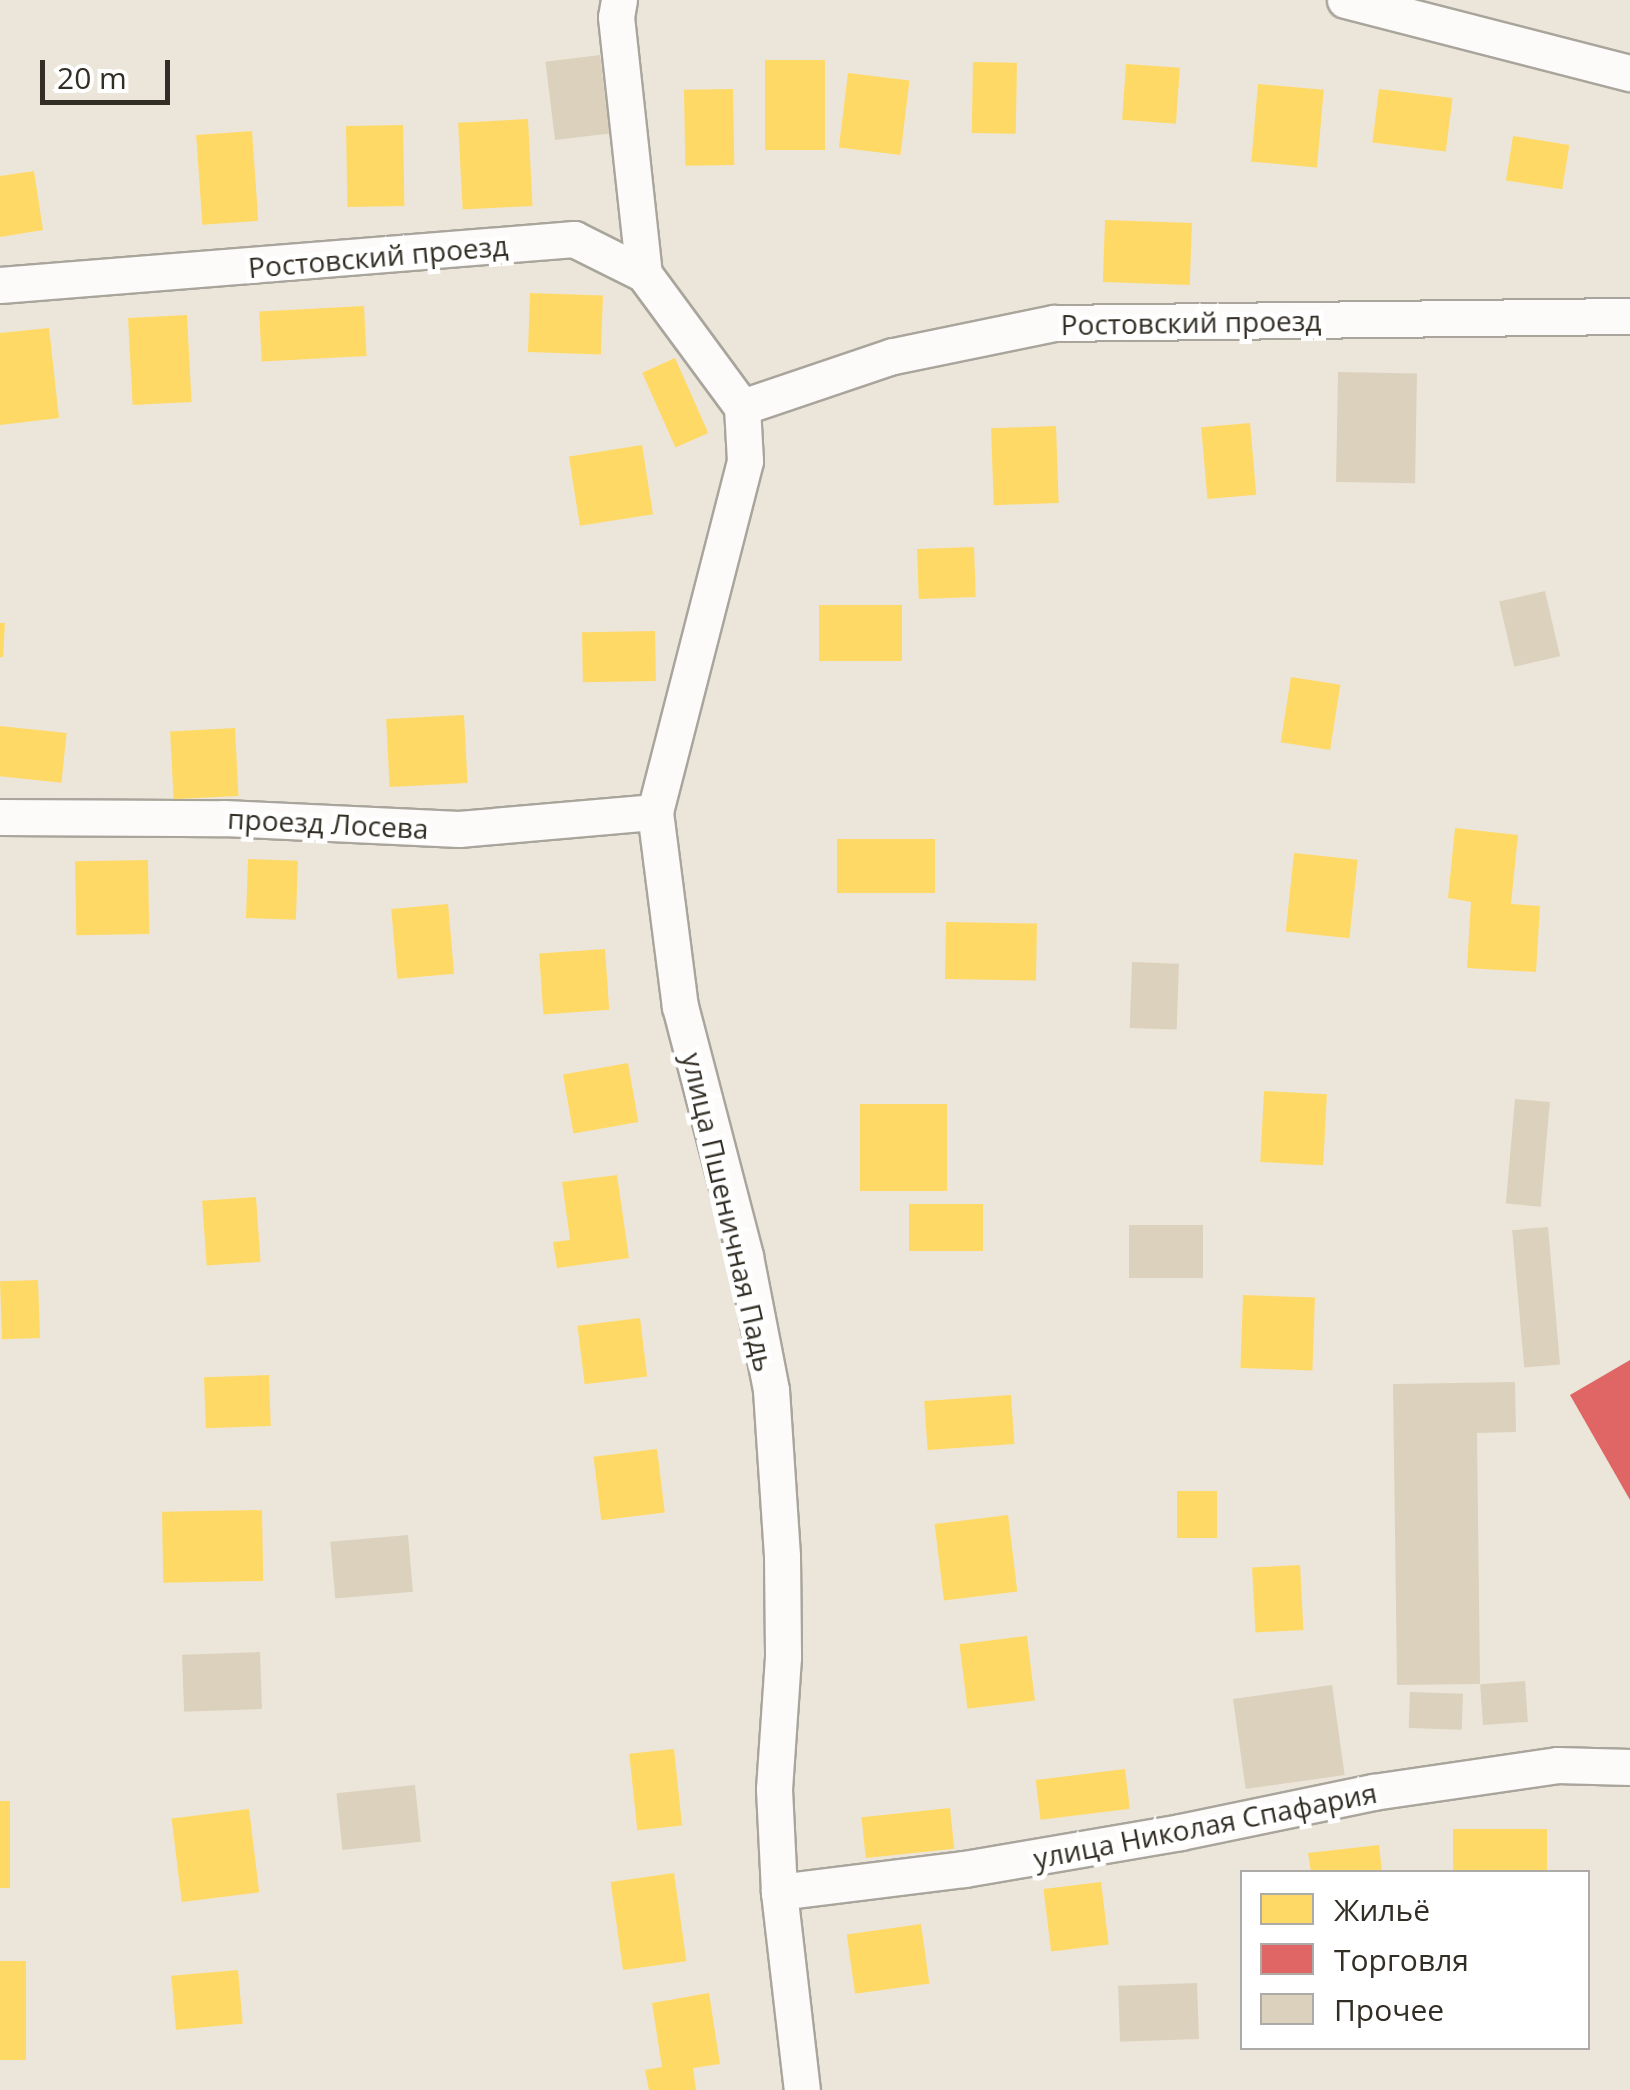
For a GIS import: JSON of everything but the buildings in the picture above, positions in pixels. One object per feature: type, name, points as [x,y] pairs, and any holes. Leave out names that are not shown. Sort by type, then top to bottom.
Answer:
[{"type":"street","points":[[619,0],[616,17],[644,274]]},
{"type":"street","points":[[1346,0],[1630,73]]},
{"type":"street","name":"Ростовский проезд","points":[[0,285],[574,239],[644,274],[742,407],[893,356],[1054,323],[1630,316]]},
{"type":"street","name":"улица Пшеничная Падь","points":[[742,407],[745,461],[655,812],[680,1006],[745,1256],[770,1390],[782,1556],[784,1657],[774,1789],[780,1892],[802,2090]]},
{"type":"street","name":"проезд Лосева","points":[[0,817],[224,818],[459,829],[655,812]]},
{"type":"street","name":"улица Николая Спафария","points":[[780,1892],[984,1866],[1391,1789],[1556,1765],[1630,1768]]}]
